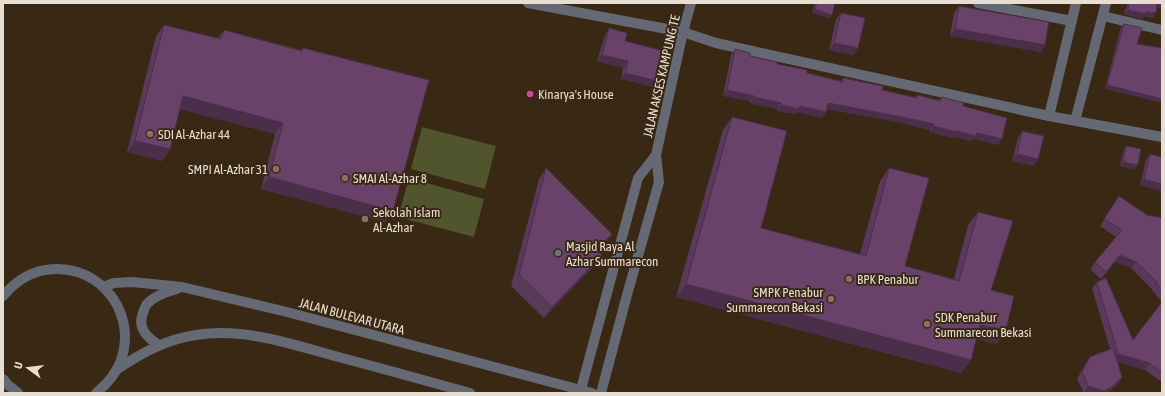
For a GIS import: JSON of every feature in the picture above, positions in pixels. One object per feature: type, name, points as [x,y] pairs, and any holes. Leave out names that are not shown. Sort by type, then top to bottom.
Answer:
[{"type":"street","points":[[528,3],[683,32],[716,42],[1049,116],[1162,137]]},
{"type":"street","name":"JALAN AKSES KAMPUNG TE","points":[[601,393],[659,182],[656,155],[683,32],[691,3]]},
{"type":"street","points":[[978,3],[1072,21]]},
{"type":"street","points":[[1049,116],[1076,3]]},
{"type":"street","points":[[1075,121],[1106,3]]},
{"type":"street","points":[[1103,16],[1162,30]]},
{"type":"street","name":"JALAN AKSES KAMPUNG TE","points":[[580,392],[638,178],[656,155]]},
{"type":"street","points":[[3,296],[8,289],[20,280],[33,273],[48,269],[63,269],[78,272],[91,278],[111,295],[117,305],[124,326],[124,349],[121,360],[104,389],[96,393]]},
{"type":"street","name":"JALAN BULEVAR UTARA","points":[[103,287],[114,283],[132,282],[182,287],[286,312],[580,392],[592,393]]},
{"type":"street","points":[[159,345],[150,340],[144,333],[141,325],[142,315],[146,305],[154,298],[165,292],[182,287]]},
{"type":"street","points":[[116,370],[138,355],[159,345],[194,335],[242,334],[260,336],[281,341],[470,393]]},
{"type":"street","points":[[7,385],[18,393]]},
{"type":"green space","points":[[422,127],[496,146],[485,189],[411,169]]},
{"type":"green space","points":[[409,178],[484,199],[474,237],[398,217]]},
{"type":"building","points":[[817,3],[835,3],[832,15],[815,9]]},
{"type":"building","points":[[1129,3],[1157,3],[1156,13],[1146,12],[1146,14],[1128,10]]},
{"type":"building","points":[[959,6],[1049,22],[1045,45],[955,29]]},
{"type":"building","points":[[841,13],[865,18],[858,48],[834,43]]},
{"type":"building","points":[[1124,24],[1142,28],[1137,44],[1162,48],[1162,99],[1107,85]]},
{"type":"building","points":[[164,25],[221,39],[224,30],[302,51],[303,48],[429,80],[393,211],[269,177],[283,123],[183,96],[170,149],[135,141]]},
{"type":"building","points":[[609,28],[627,33],[625,41],[664,51],[657,81],[625,73],[628,61],[602,55]]},
{"type":"building","points":[[735,49],[750,53],[750,56],[777,62],[777,64],[807,70],[807,73],[843,82],[843,78],[883,86],[882,90],[917,98],[917,95],[940,101],[942,97],[964,103],[963,106],[1007,118],[1002,139],[977,133],[976,136],[956,132],[933,126],[934,124],[828,103],[826,112],[800,106],[799,109],[781,105],[781,103],[727,90]]},
{"type":"building","points":[[732,117],[787,131],[761,228],[866,256],[889,168],[929,178],[905,266],[959,281],[978,212],[1013,221],[991,290],[1014,296],[1006,330],[980,325],[971,360],[686,284]]},
{"type":"building","points":[[1022,131],[1044,136],[1038,159],[1017,154]]},
{"type":"building","points":[[1126,146],[1141,149],[1138,165],[1123,162]]},
{"type":"building","points":[[1150,154],[1162,157],[1162,184],[1144,179]]},
{"type":"building","name":"Masjid Raya Al Azhar Summarecon","points":[[546,168],[612,234],[596,250],[602,255],[552,307],[519,275]]},
{"type":"building","points":[[1119,196],[1147,215],[1162,218],[1162,290],[1156,283],[1157,282],[1136,262],[1120,255],[1106,272],[1095,262],[1122,230],[1104,219]]},
{"type":"building","points":[[1106,278],[1133,340],[1162,302],[1162,372],[1149,363],[1118,354],[1097,282]]},
{"type":"building","points":[[1113,348],[1122,377],[1112,387],[1104,391],[1088,386],[1082,372],[1090,357]]},
{"type":"place","name":"Kinarya's House","points":[[530,94]]},
{"type":"place","name":"SDI Al-Azhar 44","points":[[150,134]]},
{"type":"place","name":"SMPI Al-Azhar 31","points":[[276,169]]},
{"type":"place","name":"SMAI Al-Azhar 8","points":[[345,178]]},
{"type":"place","name":"Sekolah Islam Al-Azhar","points":[[365,219]]},
{"type":"place","name":"Masjid Raya Al Azhar Summarecon","points":[[558,253]]},
{"type":"place","name":"BPK Penabur","points":[[849,279]]},
{"type":"place","name":"SMPK Penabur Summarecon Bekasi","points":[[831,299]]},
{"type":"place","name":"SDK Penabur Summarecon Bekasi","points":[[927,324]]}]
